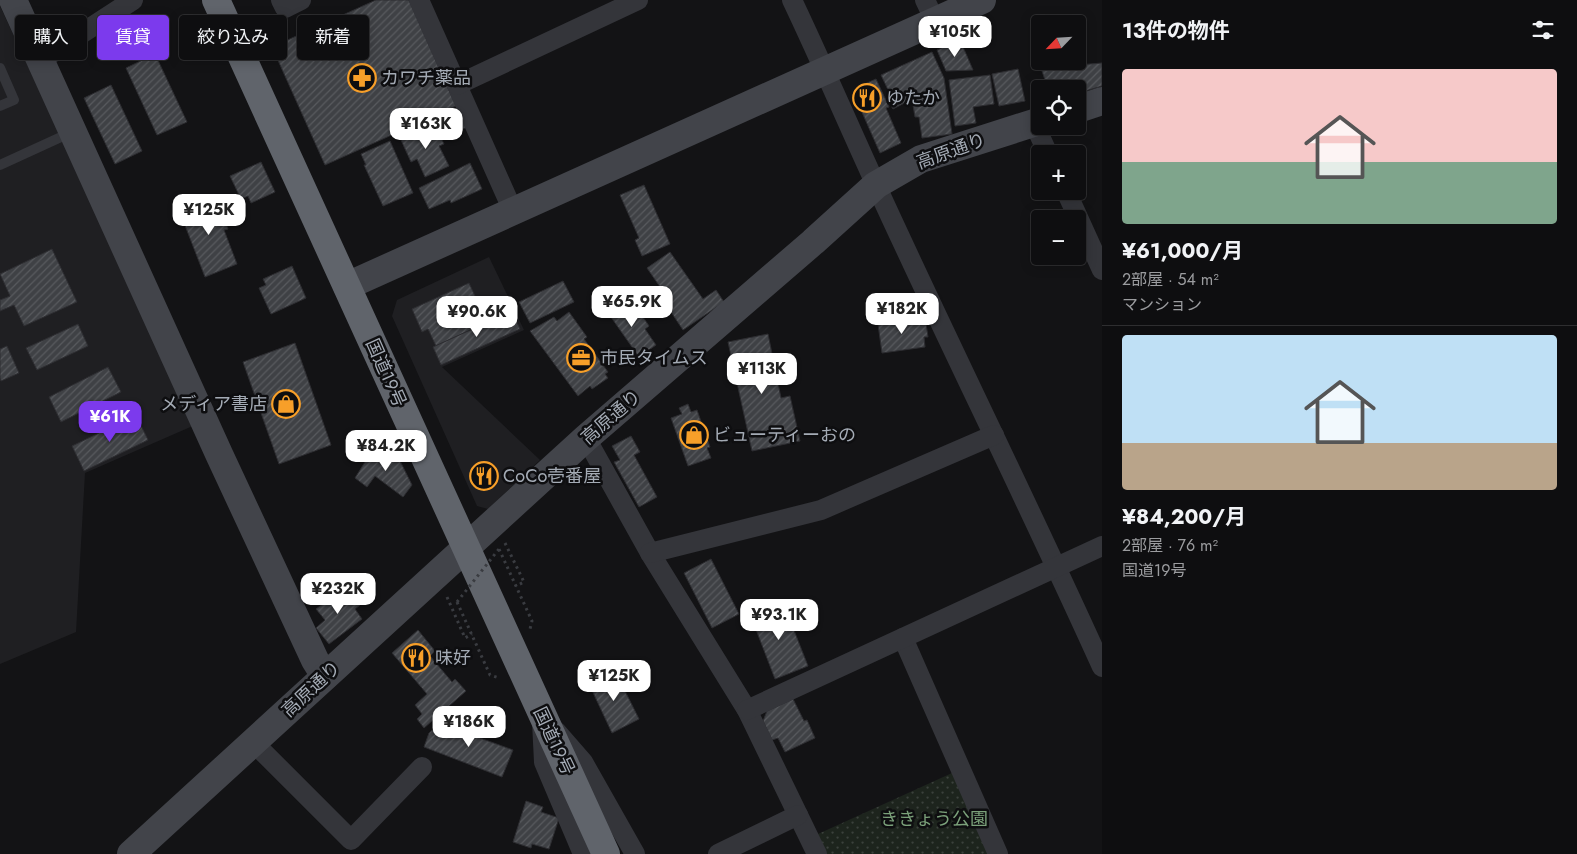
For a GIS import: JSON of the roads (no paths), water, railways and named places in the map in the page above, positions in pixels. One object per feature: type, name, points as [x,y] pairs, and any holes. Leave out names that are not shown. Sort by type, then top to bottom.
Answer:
[{"type":"highway","name":"国道19号","points":[[216,0],[606,854]]},
{"type":"street","points":[[13,0],[20,15]]},
{"type":"street","points":[[87,30],[133,0]]},
{"type":"street","points":[[281,0],[285,8],[301,0]]},
{"type":"street","points":[[418,0],[513,211]]},
{"type":"street","points":[[457,85],[609,6],[638,0]]},
{"type":"street","points":[[792,0],[876,185],[1057,567],[1102,667]]},
{"type":"street","points":[[347,286],[825,70],[930,10],[982,0]]},
{"type":"street","points":[[41,60],[273,571],[315,660],[325,676]]},
{"type":"street","points":[[1086,106],[1102,101]]},
{"type":"street","name":"高原通り","points":[[131,854],[586,438],[814,242],[876,185],[921,159],[1031,124]]},
{"type":"street","points":[[1070,200],[1102,270]]},
{"type":"street","points":[[650,553],[821,510],[994,435]]},
{"type":"street","points":[[586,438],[650,553],[747,710],[816,854]]},
{"type":"street","points":[[747,710],[1102,546]]},
{"type":"street","points":[[903,638],[998,854]]},
{"type":"street","points":[[542,715],[544,762],[583,854]]},
{"type":"street","points":[[542,715],[584,762],[635,854]]},
{"type":"street","points":[[254,743],[351,840],[422,768]]},
{"type":"street","points":[[718,854],[798,815]]},
{"type":"lane","points":[[0,68],[14,100],[0,106]]},
{"type":"lane","points":[[0,165],[72,131]]},
{"type":"place","name":"カワチ薬品","points":[[362,78]]},
{"type":"place","name":"ゆたか","points":[[867,98]]},
{"type":"place","name":"市民タイムス","points":[[581,358]]},
{"type":"place","name":"メディア書店","points":[[286,404]]},
{"type":"place","name":"ビューティーおの","points":[[694,435]]},
{"type":"place","name":"CoCo壱番屋","points":[[484,476]]},
{"type":"place","name":"味好","points":[[416,658]]},
{"type":"park label","name":"ききょう公園","points":[[934,819]]}]
